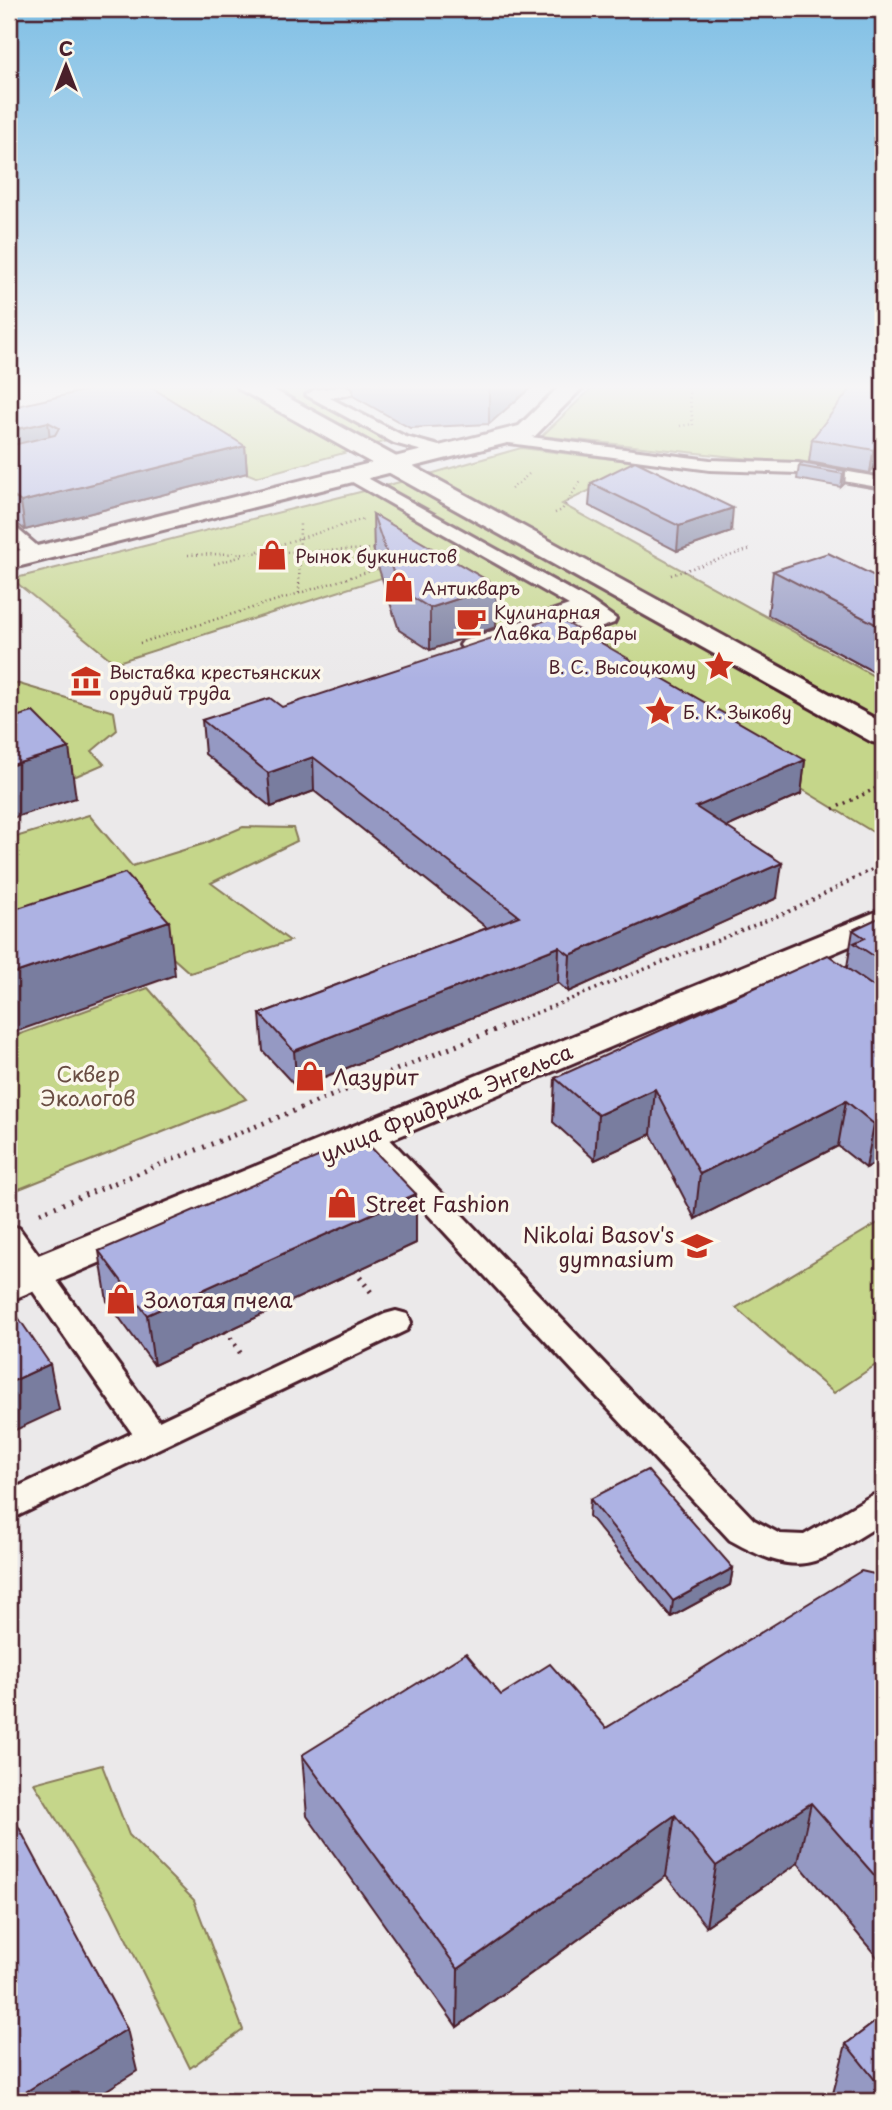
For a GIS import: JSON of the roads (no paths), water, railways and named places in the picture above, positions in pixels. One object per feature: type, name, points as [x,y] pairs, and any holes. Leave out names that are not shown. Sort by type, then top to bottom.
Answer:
[{"type":"street","points":[[9,561],[323,482]]},
{"type":"street","points":[[424,482],[883,735]]},
{"type":"street","name":"улица Фридриха Энгельса","points":[[23,1279],[369,1134],[799,967],[883,919]]},
{"type":"lane","points":[[366,482],[607,619],[533,645]]},
{"type":"lane","points":[[9,531],[36,554]]},
{"type":"lane","points":[[454,650],[585,606]]},
{"type":"lane","points":[[369,1134],[742,1530],[775,1548],[809,1550],[883,1506]]},
{"type":"lane","points":[[9,1235],[23,1279],[153,1438]]},
{"type":"lane","points":[[9,1506],[396,1322]]},
{"type":"place","name":"Рынок букинистов","points":[[272,555]]},
{"type":"place","name":"Антикваръ","points":[[399,587]]},
{"type":"place","name":"Кулинарная Лавка Варвары","points":[[471,621]]},
{"type":"place","name":"В. С. Высоцкому","points":[[719,666]]},
{"type":"place","name":"Выставка крестьянских орудий труда","points":[[86,681]]},
{"type":"place","name":"Б. К. Зыкову","points":[[660,711]]},
{"type":"place","name":"Лазурит","points":[[310,1076]]},
{"type":"place","name":"Street Fashion","points":[[342,1203]]},
{"type":"place","name":"Nikolai Basov's gymnasium","points":[[697,1246]]},
{"type":"place","name":"Золотая пчела","points":[[121,1299]]},
{"type":"park label","name":"Сквер Экологов","points":[[88,1085]]}]
